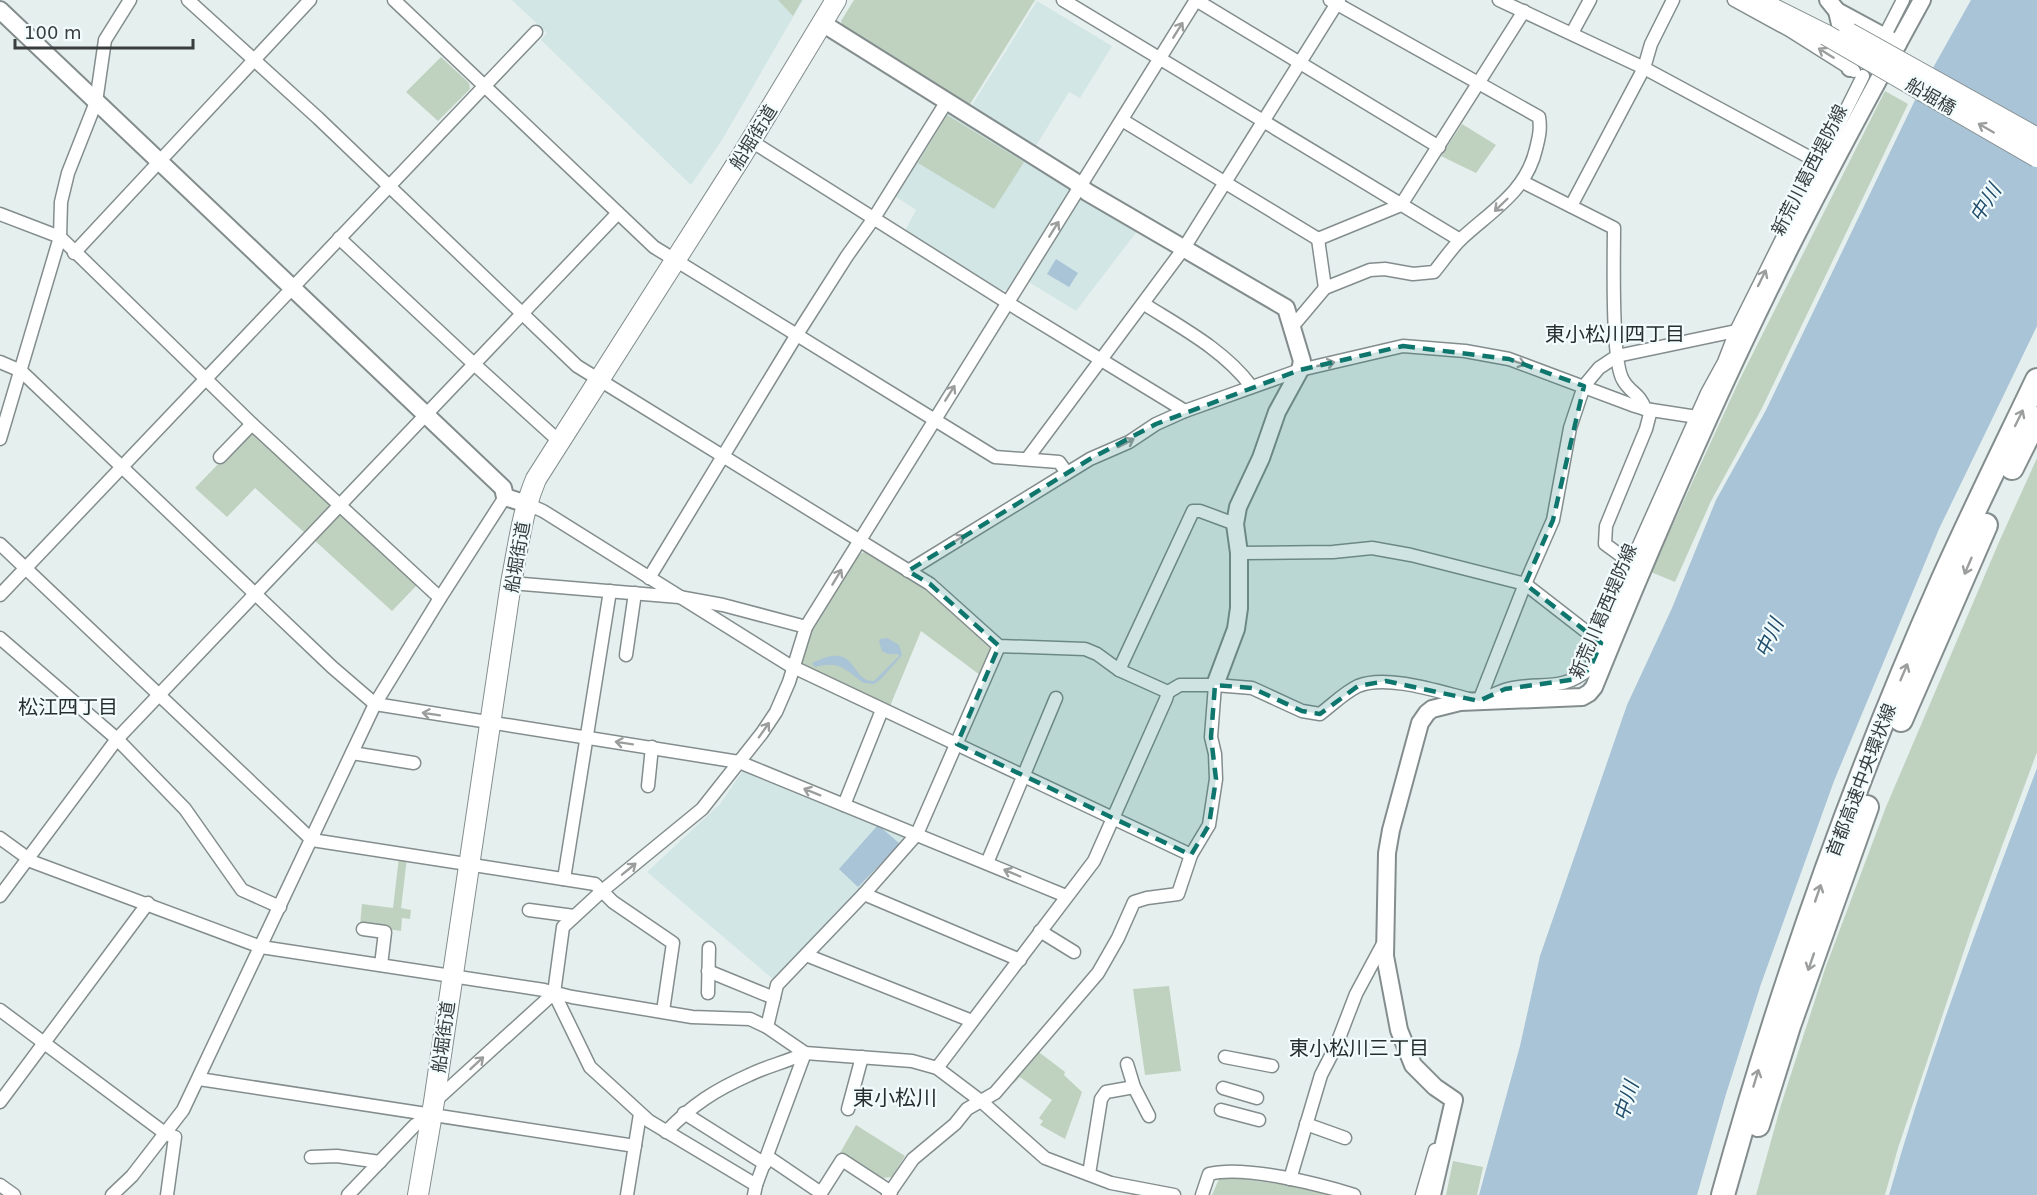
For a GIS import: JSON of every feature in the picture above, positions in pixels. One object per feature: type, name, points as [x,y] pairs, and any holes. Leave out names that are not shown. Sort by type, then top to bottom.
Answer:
[{"type":"highway","name":"首都高速中央環状線","points":[[1723,1195],[1773,1022],[1855,794],[1943,580],[2037,380]]},
{"type":"highway","name":"首都高速中央環状線","points":[[1739,1195],[1790,1026],[1877,777],[1976,547],[2037,418]]},
{"type":"main road","name":"船堀街道","points":[[418,1195],[511,584],[527,504],[536,479],[751,141],[836,0]]},
{"type":"main road","points":[[1756,0],[1830,17]]},
{"type":"main road","points":[[1785,0],[1830,17]]},
{"type":"main road","name":"船堀橋","points":[[1830,17],[2037,138]]},
{"type":"main road","name":"船堀橋","points":[[1830,17],[2037,157]]},
{"type":"street","points":[[0,439],[60,237],[62,202],[68,173],[96,102],[105,40],[130,0]]},
{"type":"street","points":[[188,0],[254,59],[577,366],[930,584],[999,646],[1085,650],[1097,654],[1119,670],[1168,692]]},
{"type":"street","points":[[74,253],[310,0]]},
{"type":"street","points":[[394,0],[654,247],[995,457],[1059,462],[1067,473]]},
{"type":"street","points":[[1063,0],[1460,240]]},
{"type":"street","points":[[806,1053],[755,1190],[640,1114],[590,1067],[554,993],[563,927],[602,891],[702,809],[776,712],[806,627],[1196,0],[1439,147]]},
{"type":"street","points":[[1499,0],[1644,68],[1820,163]]},
{"type":"street","points":[[1572,33],[1590,0]]},
{"type":"street","points":[[1571,206],[1644,68],[1651,44],[1673,0]]},
{"type":"street","points":[[1734,0],[1789,30],[1863,76]]},
{"type":"street","points":[[1830,17],[1891,40],[1903,0]]},
{"type":"street","name":"新荒川葛西堤防線","points":[[1449,1096],[1422,1076],[1413,1065],[1399,1030],[1387,973],[1385,939],[1387,853],[1420,723],[1432,709],[1460,702],[1574,698],[1589,693],[1729,364],[1789,249],[1863,76],[1922,0]]},
{"type":"street","points":[[1027,459],[1184,248],[1300,63],[1335,1],[1539,117],[1541,128],[1534,159],[1523,182],[1500,207],[1460,240],[1434,272],[1413,274],[1385,269],[1370,270],[1325,288],[1293,326]]},
{"type":"street","points":[[0,10],[503,488],[505,497],[375,704],[183,1110],[132,1176],[112,1195]]},
{"type":"street","points":[[1318,239],[1401,205],[1524,11]]},
{"type":"street","points":[[1830,17],[1863,76]]},
{"type":"street","points":[[684,1113],[821,1194],[842,1160],[890,1193],[913,1159],[955,1124],[967,1109],[995,1093],[1098,973],[1134,903],[1147,898],[1178,894],[1191,855],[1209,825],[1215,779],[1215,754],[1211,737],[1215,685],[1236,629],[1239,608],[1239,553],[1235,524],[1238,507],[1261,458],[1277,412],[1300,370],[1302,361],[1286,308],[1081,187],[822,23]]},
{"type":"street","points":[[0,595],[536,32]]},
{"type":"street","points":[[937,1068],[1094,861],[1168,692],[1180,685],[1252,688],[1302,711],[1320,714],[1358,686],[1386,681],[1479,701],[1506,689],[1551,686],[1577,679],[1590,668],[1631,563],[1707,393],[1729,364],[1736,331],[1863,76]]},
{"type":"street","points":[[649,578],[796,336],[874,218],[947,101]]},
{"type":"street","points":[[1122,120],[1318,239]]},
{"type":"street","points":[[751,141],[1185,411]]},
{"type":"street","points":[[1523,182],[1614,228],[1617,356],[1622,380],[1642,398],[1648,409],[1646,429],[1606,526],[1605,544],[1631,563]]},
{"type":"street","points":[[0,896],[117,739],[618,213]]},
{"type":"street","points":[[0,214],[60,237],[252,424],[440,598]]},
{"type":"street","points":[[339,238],[560,442]]},
{"type":"street","points":[[1318,239],[1325,288]]},
{"type":"street","points":[[1144,303],[1212,347],[1251,386]]},
{"type":"street","points":[[1479,701],[1553,520],[1570,428],[1584,386],[1599,368],[1617,356],[1736,331]]},
{"type":"street","points":[[908,571],[1090,459],[1129,442],[1156,424],[1251,386],[1300,370],[1403,346],[1465,351],[1509,359],[1648,409],[1697,417]]},
{"type":"street","points":[[0,362],[21,371],[332,667],[375,704],[739,762],[1066,896]]},
{"type":"street","points":[[220,457],[252,424]]},
{"type":"street","points":[[505,497],[543,512],[793,667],[1191,855]]},
{"type":"street","points":[[1119,670],[1193,511],[1200,511],[1235,524]]},
{"type":"street","points":[[0,544],[312,840],[596,884],[613,902],[673,943],[663,1011]]},
{"type":"street","points":[[1239,553],[1333,552],[1372,548],[1525,584],[1601,643]]},
{"type":"street","points":[[511,584],[679,597],[723,605],[806,627]]},
{"type":"street","points":[[564,879],[610,591]]},
{"type":"street","points":[[626,655],[635,593]]},
{"type":"street","points":[[0,638],[117,739],[185,809],[242,890],[280,907]]},
{"type":"street","points":[[767,1027],[777,985],[864,894],[917,834],[999,646]]},
{"type":"street","points":[[987,863],[1025,777],[1056,698]]},
{"type":"street","points":[[844,805],[882,710]]},
{"type":"street","points":[[648,786],[652,747]]},
{"type":"street","points":[[352,753],[414,763]]},
{"type":"street","points":[[0,838],[28,859],[261,947],[452,976],[692,1017],[750,1019],[767,1027],[806,1053]]},
{"type":"street","points":[[864,894],[1020,960]]},
{"type":"street","points":[[0,1102],[148,903]]},
{"type":"street","points":[[530,910],[574,916]]},
{"type":"street","points":[[363,929],[385,932],[381,965]]},
{"type":"street","points":[[1040,931],[1074,952]]},
{"type":"street","points":[[1290,1179],[1322,1075],[1356,994],[1385,939]]},
{"type":"street","points":[[708,993],[709,948]]},
{"type":"street","points":[[806,955],[972,1021]]},
{"type":"street","points":[[708,971],[774,998]]},
{"type":"street","points":[[348,1195],[415,1125],[554,993]]},
{"type":"street","points":[[0,1010],[166,1134],[175,1137],[167,1195]]},
{"type":"street","points":[[666,1132],[684,1113],[712,1093],[751,1074],[806,1053],[912,1061],[937,1068],[982,1102],[1045,1158],[1111,1183],[1174,1195]]},
{"type":"street","points":[[848,1109],[862,1056]]},
{"type":"street","points":[[1224,1057],[1272,1066]]},
{"type":"street","points":[[1127,1064],[1134,1087],[1149,1116]]},
{"type":"street","points":[[199,1079],[433,1108],[635,1146]]},
{"type":"street","points":[[1089,1174],[1101,1099],[1106,1092],[1134,1087]]},
{"type":"street","points":[[1223,1088],[1257,1098]]},
{"type":"street","points":[[1422,1195],[1449,1096],[1455,1100],[1432,1195]]},
{"type":"street","points":[[1221,1110],[1259,1120]]},
{"type":"street","points":[[627,1195],[640,1114]]},
{"type":"street","points":[[1306,1124],[1345,1138]]},
{"type":"street","points":[[311,1157],[337,1156],[380,1162]]},
{"type":"street","points":[[1202,1195],[1209,1174],[1222,1171],[1290,1179],[1354,1195]]},
{"type":"street","points":[[0,1185],[14,1195]]},
{"type":"highlighted area","points":[[1403,346],[1509,359],[1584,386],[1553,520],[1525,584],[1601,643],[1590,668],[1577,679],[1505,689],[1479,701],[1386,681],[1358,686],[1320,714],[1302,711],[1252,688],[1215,685],[1211,737],[1216,779],[1209,825],[1191,855],[957,744],[999,646],[930,584],[908,571],[1090,459],[1156,424],[1300,370]]},
{"type":"shaded area","points":[[512,0],[803,0],[722,140],[691,185],[541,40],[547,33]]},
{"type":"shaded area","points":[[1037,1],[1112,46],[1080,98],[1069,92],[1034,149],[969,110]]},
{"type":"shaded area","points":[[947,113],[1069,186],[1070,190],[1084,200],[1138,230],[1076,311],[1019,276],[1009,290],[1001,290],[905,231],[916,210],[893,195]]},
{"type":"shaded area","points":[[744,769],[903,834],[906,842],[774,980],[647,872],[720,804]]},
{"type":"green space","points":[[778,0],[802,0],[793,16]]},
{"type":"green space","points":[[854,0],[1035,0],[967,109],[844,31],[841,21]]},
{"type":"green space","points":[[441,57],[469,83],[470,89],[438,121],[406,92]]},
{"type":"green space","points":[[1885,91],[1908,104],[1762,408],[1711,501],[1675,582],[1651,572],[1739,381]]},
{"type":"green space","points":[[947,115],[1024,162],[994,209],[918,163]]},
{"type":"green space","points":[[1462,124],[1496,145],[1476,173],[1441,156]]},
{"type":"green space","points":[[251,430],[330,505],[305,533],[255,488],[227,517],[195,488]]},
{"type":"green space","points":[[2037,458],[2037,752],[1972,927],[1898,1148],[1885,1195],[1756,1195],[1781,1105],[1825,969],[1886,807]]},
{"type":"green space","points":[[338,511],[417,585],[392,611],[313,539]]},
{"type":"green space","points":[[865,552],[937,598],[988,643],[991,650],[980,675],[921,631],[890,706],[799,662],[809,632],[858,554]]},
{"type":"green space","points":[[399,857],[407,858],[401,908],[411,910],[410,919],[402,918],[401,931],[360,925],[362,904],[393,908]]},
{"type":"green space","points":[[1169,986],[1181,1071],[1145,1075],[1133,989]]},
{"type":"green space","points":[[1037,1052],[1065,1072],[1064,1075],[1082,1092],[1065,1139],[1040,1125],[1043,1121],[1039,1118],[1052,1100],[1020,1077],[1013,1084],[1011,1083]]},
{"type":"green space","points":[[856,1125],[905,1156],[892,1177],[883,1178],[840,1153]]},
{"type":"green space","points":[[1453,1161],[1483,1167],[1477,1195],[1446,1195]]},
{"type":"green space","points":[[1228,1177],[1294,1186],[1335,1195],[1212,1195],[1219,1179]]},
{"type":"water","name":"中川","points":[[1971,0],[2037,0],[2037,326],[1939,529],[1834,781],[1761,984],[1697,1195],[1479,1195],[1520,1046],[1540,956],[1627,705],[1672,608],[1716,500],[1766,410],[1915,100]]},
{"type":"water","points":[[1056,259],[1078,273],[1069,287],[1047,274]]},
{"type":"water","points":[[887,638],[899,645],[902,655],[874,684],[864,683],[842,667],[824,665],[815,667],[812,663],[827,657],[846,658],[866,680],[874,681],[899,656],[882,651],[880,639]]},
{"type":"water","points":[[2037,768],[2037,1195],[1889,1195],[1940,1033]]},
{"type":"water","points":[[878,825],[900,844],[858,887],[839,869]]},
{"type":"district","name":"東小松川四丁目","points":[[1615,334]]},
{"type":"district","name":"松江四丁目","points":[[68,707]]},
{"type":"district","name":"東小松川三丁目","points":[[1359,1048]]},
{"type":"district","name":"東小松川","points":[[895,1098]]}]
